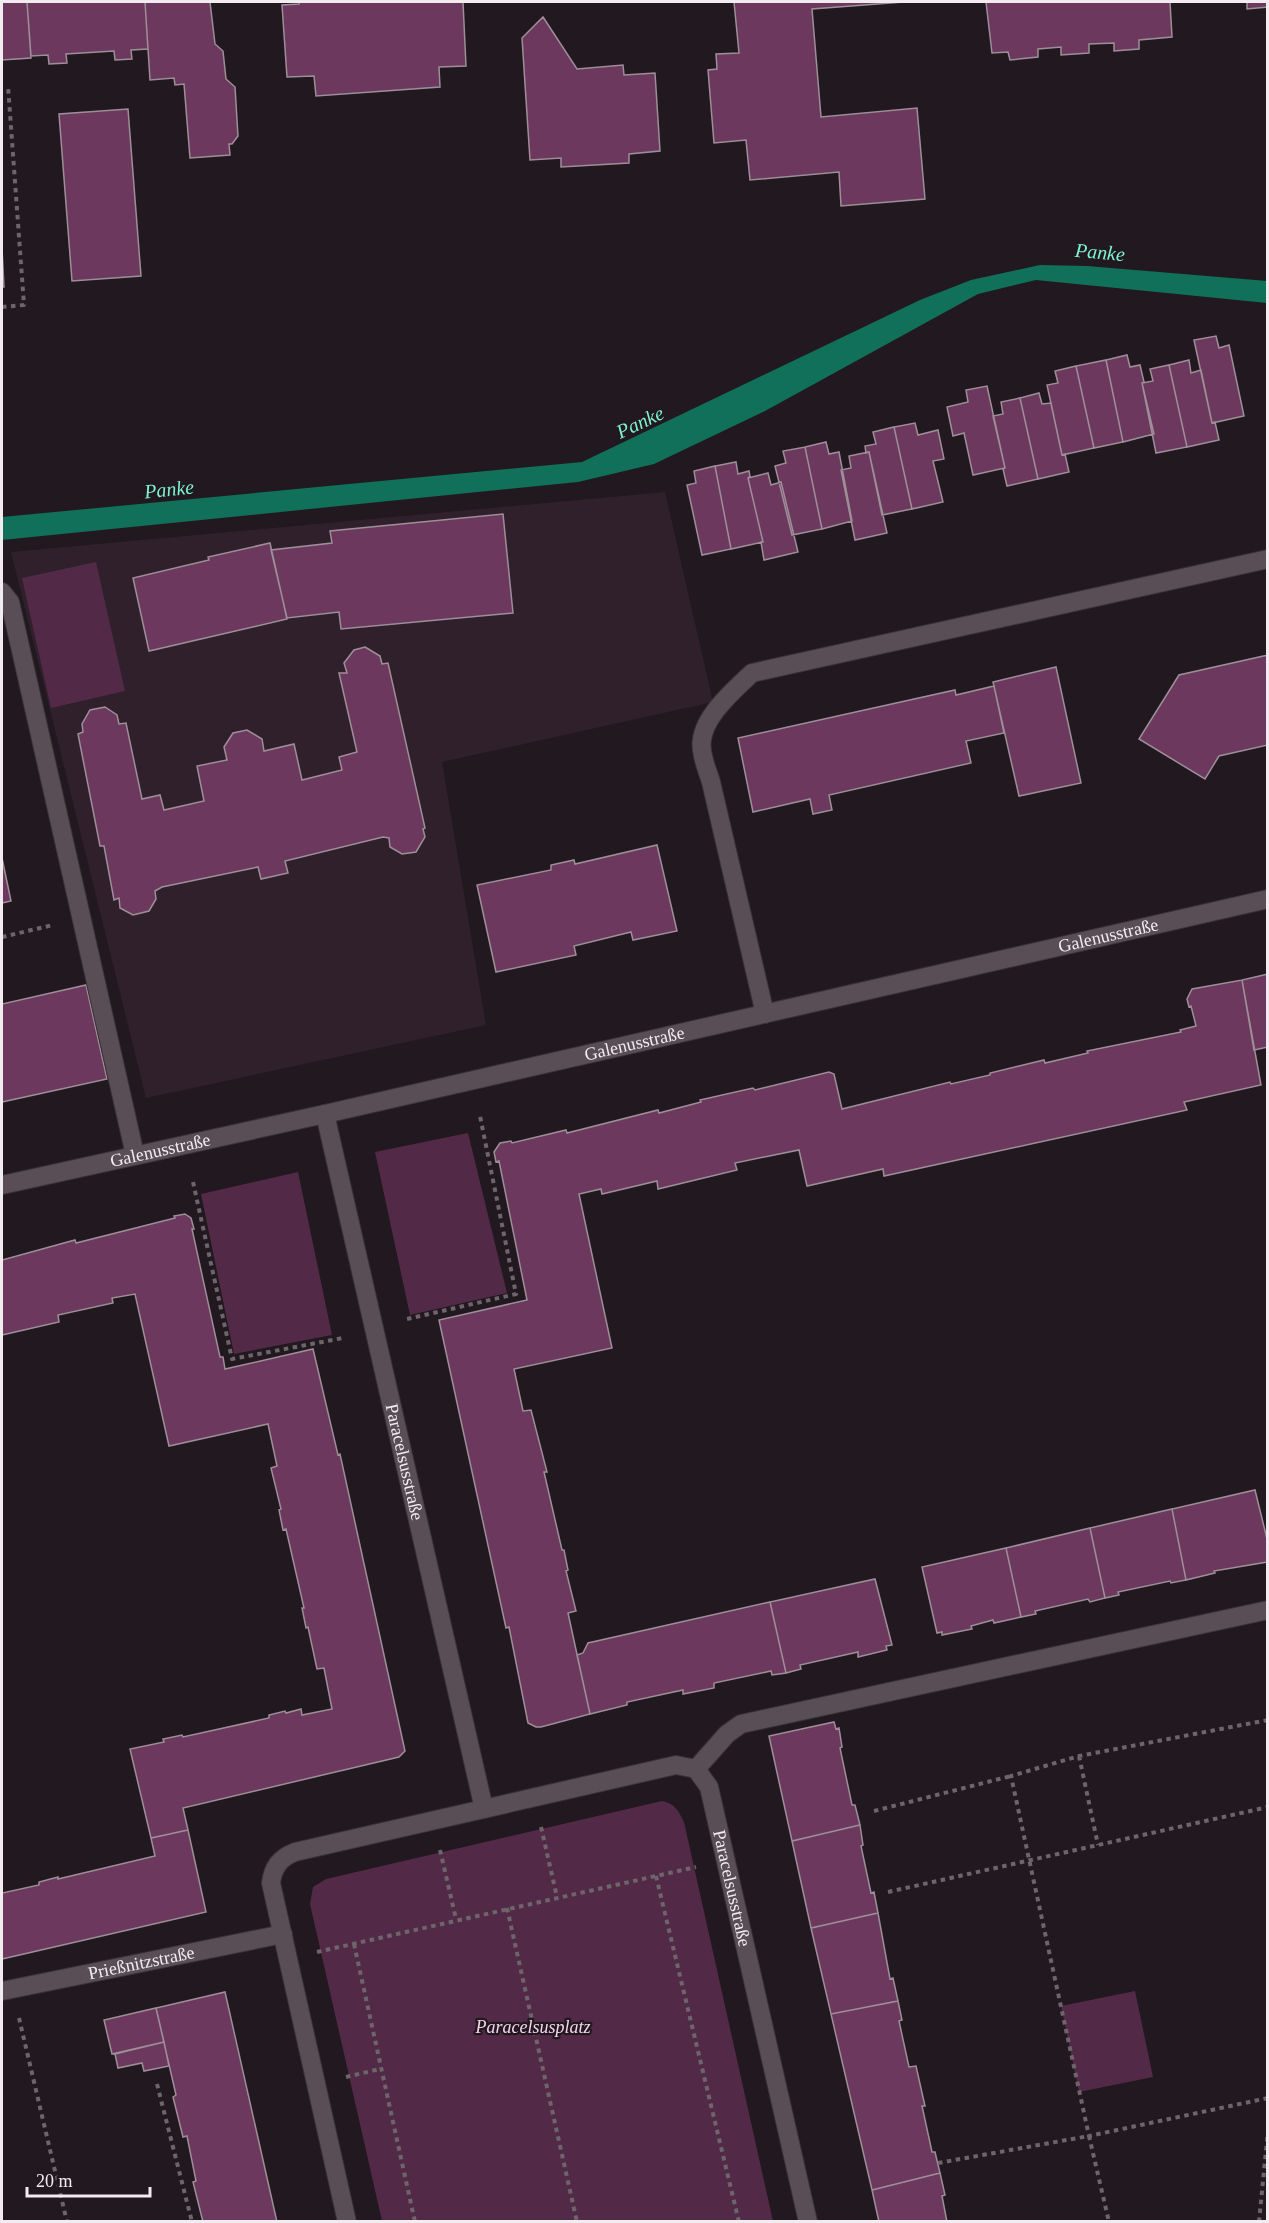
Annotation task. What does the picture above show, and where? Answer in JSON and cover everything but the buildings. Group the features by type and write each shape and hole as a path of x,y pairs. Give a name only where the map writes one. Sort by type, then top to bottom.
{"street":[{"path":"765,1014 711,782 701,749 704,731 721,703 752,673 1268,559"},
{"path":"2,592 10,602 135,1155"},
{"name":"Galenusstraße","path":"2,1185 325,1114 1268,899"},
{"name":"Paracelsusstraße","path":"325,1114 484,1809"},
{"path":"347,2222 271,1883 276,1865 285,1856 676,1765 696,1769 727,1734 741,1724 1268,1610"},
{"name":"Paracelsusstraße","path":"696,1769 710,1787 808,2222"},
{"name":"Prießnitzstraße","path":"2,1991 283,1934"}],"path":[{"path":"2,307 24,305 8,86"},
{"path":"2,937 81,919"},
{"path":"407,1319 516,1294 480,1116"},
{"path":"193,1182 232,1359 343,1338"},
{"path":"874,1811 1080,1756 1268,1720"},
{"path":"1080,1756 1098,1845"},
{"path":"1011,1776 1109,2222"},
{"path":"888,1892 1268,1807"},
{"path":"540,1819 557,1897"},
{"path":"438,1842 456,1919"},
{"path":"308,1954 726,1860"},
{"path":"656,1876 739,2222"},
{"path":"507,1908 577,2222"},
{"path":"354,1944 415,2222"},
{"path":"19,2016 67,2222"},
{"path":"157,2084 192,2222"},
{"path":"938,2163 1089,2136 1268,2098"},
{"path":"1259,2222 1268,2130"}],"shaded area":[{"path":"1040,265 1087,266 1267,281 1267,303 1036,280 978,294 765,411 654,464 578,482 2,540 2,517 582,462 920,300 971,280"},
{"path":"665,492 713,702 442,762 486,1025 146,1098 11,552"}],"green space":[{"path":"96,562 125,691 51,708 22,578"},
{"path":"468,1133 507,1293 410,1315 375,1152"},
{"path":"298,1172 332,1335 234,1354 201,1194"},
{"name":"Paracelsusplatz","path":"662,1801 676,1808 684,1822 773,2221 382,2221 310,1904 313,1887 326,1879"},
{"path":"1135,1991 1153,2077 1079,2092 1061,2006"}],"water label":[{"name":"Panke","path":"1100,252"},
{"name":"Panke","path":"640,422"},
{"name":"Panke","path":"169,489"}]}
